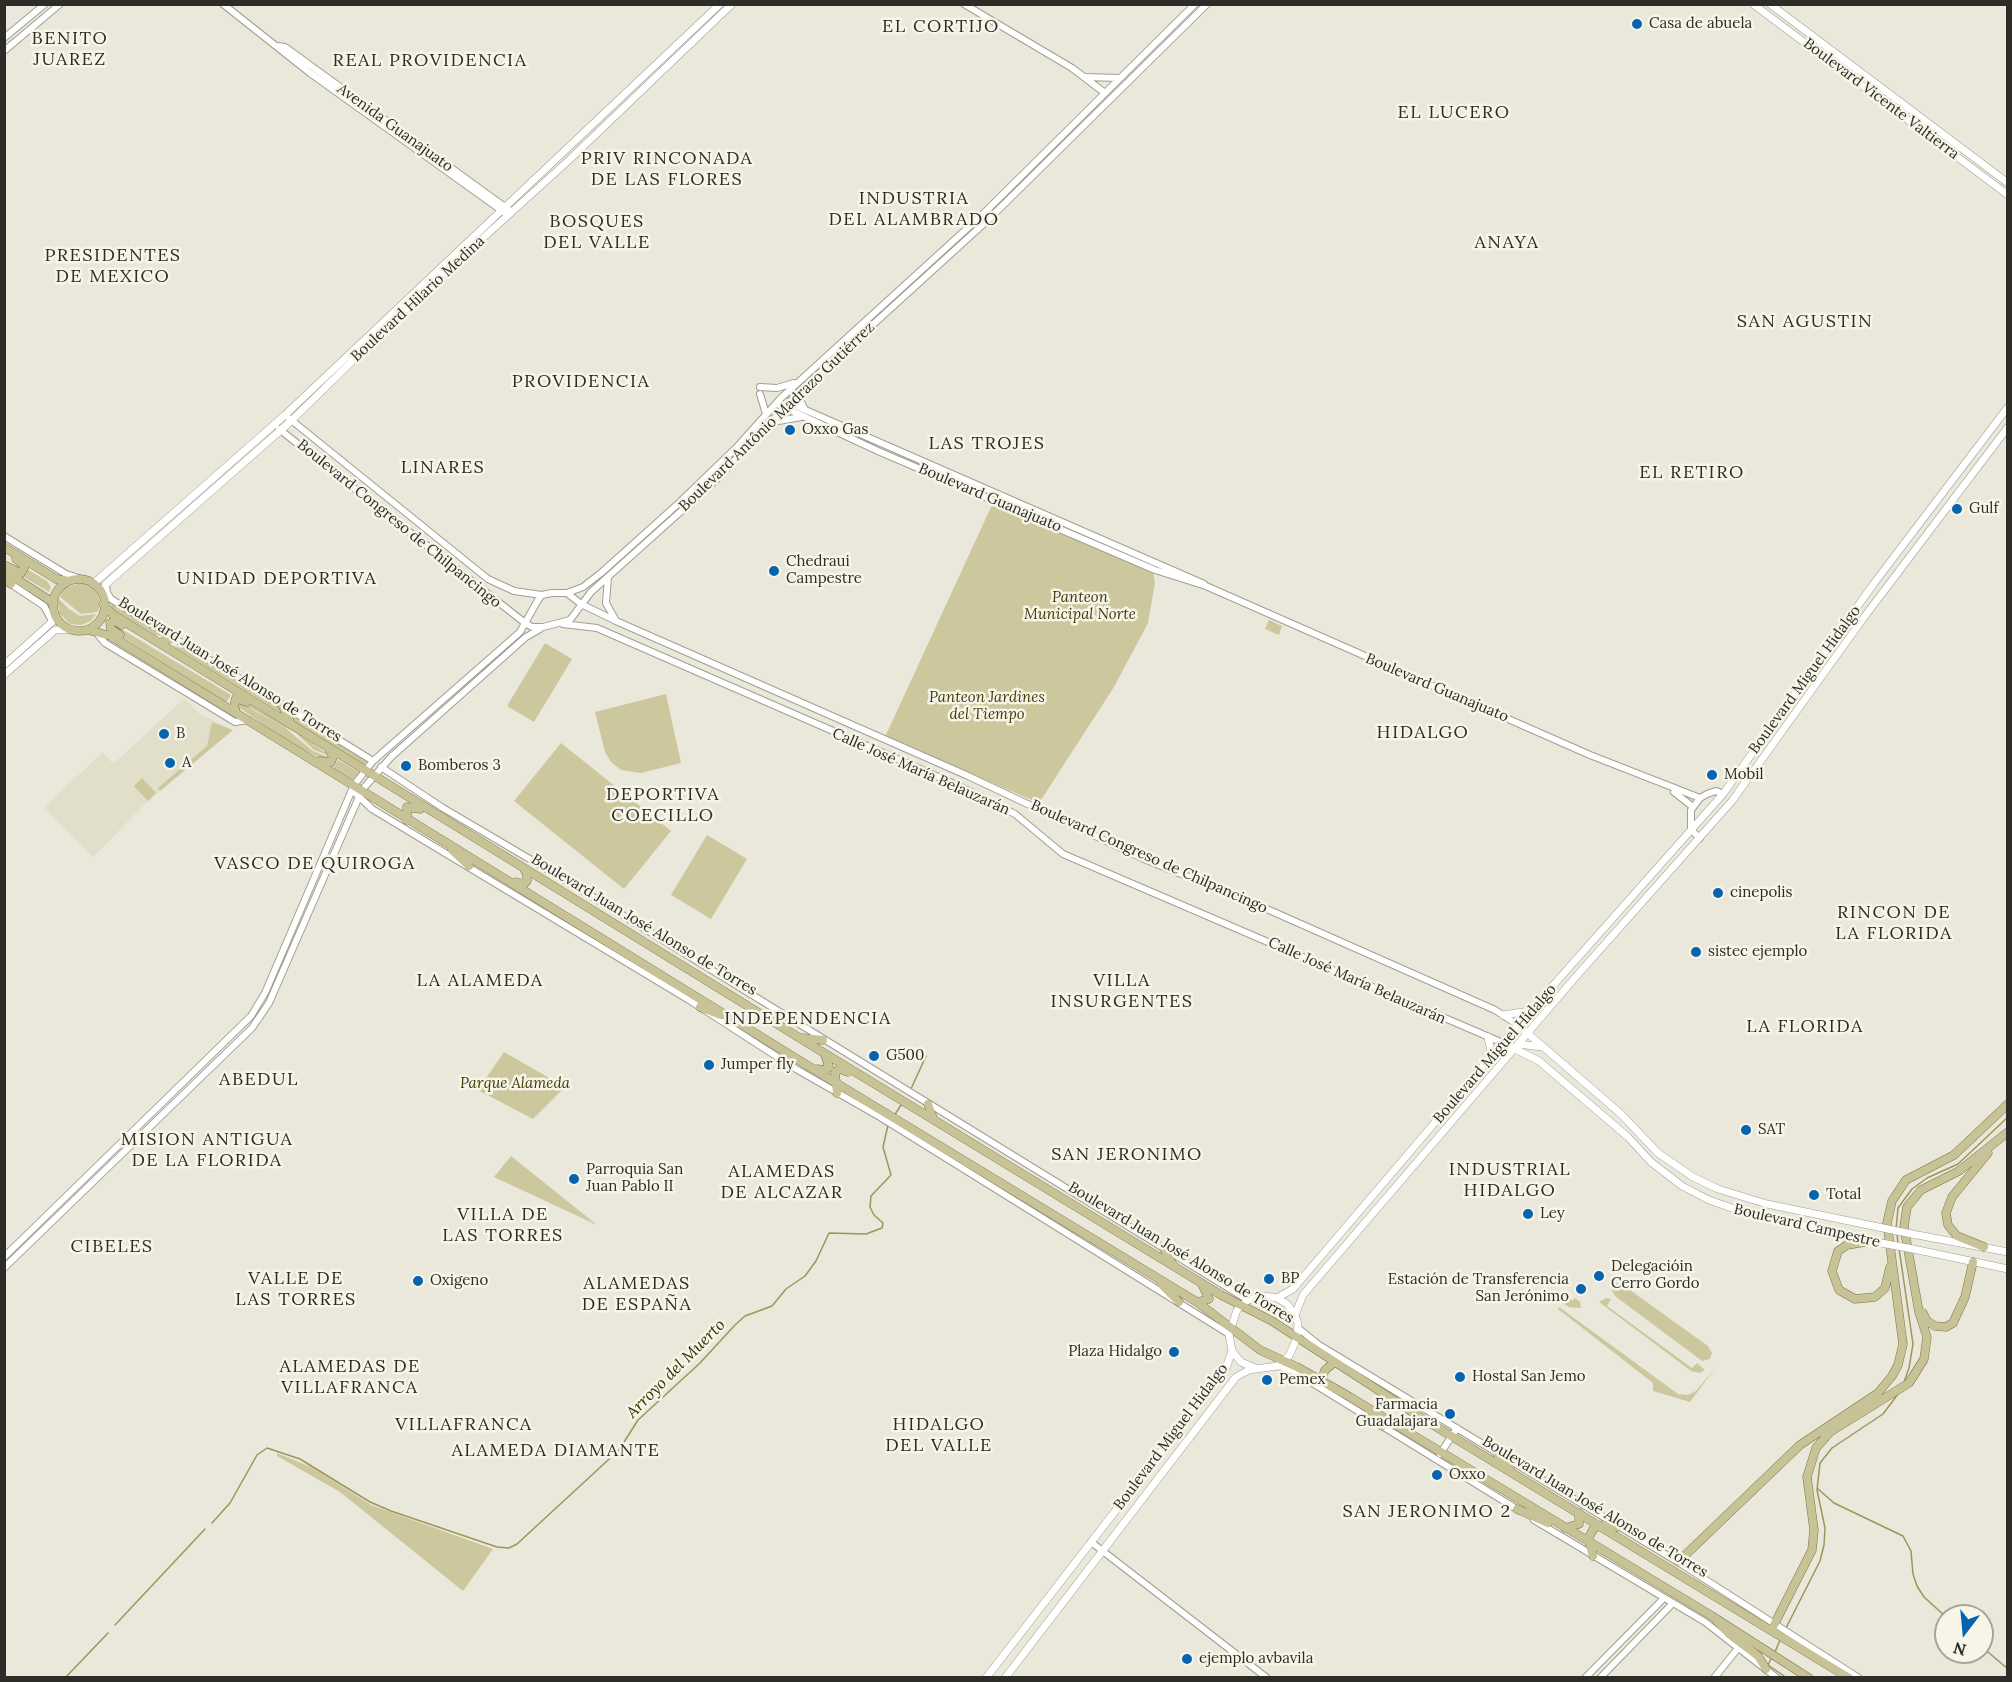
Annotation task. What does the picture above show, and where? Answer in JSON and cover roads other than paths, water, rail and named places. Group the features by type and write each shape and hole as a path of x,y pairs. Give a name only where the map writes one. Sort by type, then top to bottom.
{"main road":[{"name":"Boulevard Hilario Medina","path":"529,192 720,4"},
{"name":"Boulevard Hilario Medina","path":"89,582 288,418 507,211 732,4"},
{"name":"Boulevard Vicente Valtierra","path":"1753,4 2007,195"},
{"name":"Boulevard Vicente Valtierra","path":"1770,4 2007,183"},
{"name":"Boulevard Miguel Hidalgo","path":"1276,1298 1290,1292 1518,1025 1723,794 1875,582 2007,407"},
{"name":"Boulevard Hilario Medina","path":"104,588 276,427"},
{"name":"Boulevard Miguel Hidalgo","path":"1295,1315 1303,1295 1732,801 1862,620 2007,427"},
{"path":"4,549 23,564 24,570 17,573 4,565"},
{"path":"4,549 56,579 89,582 104,588 104,604 100,618 92,631 56,630 4,675"},
{"path":"4,571 54,607 59,623 72,629"},
{"path":"4,665 52,622 55,592 61,585 70,581"},
{"name":"Boulevard Juan José Alonso de Torres","path":"104,604 112,614 292,726 464,825 521,867 1198,1281 1246,1302 1297,1338 1452,1436 1600,1526 1773,1626 1849,1677"},
{"path":"173,637 158,642 115,621 110,623 113,631 150,661 158,674 180,679"},
{"name":"Boulevard Juan José Alonso de Torres","path":"92,631 111,636 249,720 353,787 360,794 496,872 749,1028 871,1104 892,1121 1197,1302 1230,1331 1260,1350 1285,1361 1362,1404 1438,1456 1565,1528 1809,1677"},
{"path":"237,713 234,704 239,698 283,720"},
{"path":"282,705 292,726"},
{"path":"289,746 326,764 333,760 328,748"},
{"path":"1702,835 1725,802 1723,794"},
{"path":"407,820 406,809 413,806 464,825"},
{"path":"442,840 469,866"},
{"path":"496,872 524,884 528,878 521,867"},
{"path":"700,1007 749,1028"},
{"path":"1503,1015 1518,1015 1532,1010"},
{"name":"Boulevard Campestre","path":"1518,1025 1621,1114 1658,1153 1693,1177 1718,1189 1767,1204 2007,1252"},
{"path":"1488,1037 1492,1056"},
{"path":"800,1038 822,1040"},
{"path":"1503,1043 1546,1048"},
{"name":"Boulevard Campestre","path":"1517,1046 1546,1066 1682,1186 1719,1205 1881,1243 2007,1269"},
{"path":"807,1065 827,1070 829,1063 824,1053"},
{"path":"794,1057 796,1069"},
{"path":"837,1093 835,1072 840,1069 868,1080"},
{"path":"851,1100 871,1104"},
{"path":"928,1104 933,1118"},
{"path":"1678,1562 1800,1445 1878,1393 1892,1376 1902,1354 1903,1334 1887,1223 1892,1201 1911,1176 1954,1155 2007,1104"},
{"path":"1984,1247 1957,1236 1948,1225 1946,1209 1952,1197 2007,1132"},
{"path":"1773,1626 1812,1550 1814,1530 1807,1477 1811,1458 1825,1436 1899,1390 1914,1377 1924,1359 1927,1343 1904,1227 1907,1207 1922,1191 1954,1174 1997,1143"},
{"path":"1871,1240 1847,1245 1835,1256 1833,1276 1844,1294 1861,1300 1881,1293 1888,1282 1892,1256"},
{"path":"1164,1249 1175,1266"},
{"path":"1916,1294 1928,1322 1938,1327 1951,1325 1962,1308 1973,1262"},
{"path":"1148,1273 1179,1302"},
{"path":"1197,1302 1205,1302 1209,1298 1198,1281"},
{"path":"1230,1331 1235,1314 1246,1302 1264,1296 1276,1298 1289,1306 1295,1315 1298,1328 1297,1338 1285,1361"},
{"name":"Boulevard Miguel Hidalgo","path":"986,1677 1226,1368 1232,1351 1230,1331"},
{"path":"1319,1345 1335,1362 1325,1370 1321,1381"},
{"path":"1232,1351 1240,1362 1255,1368"},
{"name":"Boulevard Miguel Hidalgo","path":"1005,1677 1236,1377 1255,1368 1277,1366 1285,1361"},
{"path":"1362,1404 1382,1426"},
{"path":"1497,1454 1515,1474"},
{"path":"1523,1479 1541,1481"},
{"path":"1517,1509 1565,1528 1579,1524 1579,1513"},
{"path":"1593,1556 1589,1543 1592,1530 1600,1526 1618,1527"},
{"path":"1712,1616 1726,1631 1758,1656 1766,1669"}],"street":[{"path":"4,38 45,4"},
{"path":"4,51 60,4"},
{"name":"Avenida Guanajuato","path":"223,4 278,45 281,51 310,73 507,211"},
{"path":"964,4 1084,76 1105,93"},
{"name":"Boulevard Antônio Madrazo Gutiérrez","path":"567,593 588,584 633,546 736,448 798,382 983,214 1195,4"},
{"name":"Boulevard Antônio Madrazo Gutiérrez","path":"560,624 574,616 581,604 608,577 717,478 801,390 989,219 1207,4"},
{"path":"1084,76 1120,78"},
{"path":"766,414 760,391 798,382"},
{"path":"770,424 804,414 800,400 801,390"},
{"name":"Boulevard Guanajuato","path":"779,401 804,414 1669,787 1700,798 1713,792 1723,794"},
{"name":"Boulevard Congreso de Chilpancingo","path":"288,418 443,543 501,586 523,594 542,596 567,593 581,604 616,621 966,775 1144,859 1251,902 1503,1015 1518,1025"},
{"name":"Boulevard Congreso de Chilpancingo","path":"276,427 525,623"},
{"path":"4,536 66,574 89,582"},
{"path":"433,552 443,543"},
{"path":"608,577 606,603 616,621"},
{"path":"7,581 49,610 52,622"},
{"name":"Boulevard Juan José Alonso de Torres","path":"104,588 111,599 373,761"},
{"path":"4,1257 251,1016 265,993 353,787 365,769 484,664 525,623 542,596"},
{"path":"525,623 532,627 543,627"},
{"name":"Calle José María Belauzarán","path":"543,627 579,624 597,628 664,657 986,799 1024,820 1068,856 1503,1043"},
{"path":"4,1268 258,1021 309,913 360,794 374,774 526,637 543,627"},
{"path":"92,631 105,643 235,722 249,720"},
{"path":"664,657 670,645"},
{"name":"Boulevard Juan José Alonso de Torres","path":"381,767 464,825 659,938 1164,1249 1246,1302"},
{"name":"Boulevard Guanajuato","path":"1669,787 1693,807"},
{"path":"360,794 372,809 700,1007 796,1069 892,1121 1179,1302 1230,1331"},
{"path":"1700,798 1689,816 1691,830 1702,835"},
{"path":"654,947 659,938"},
{"path":"687,967 691,959"},
{"name":"Boulevard Juan José Alonso de Torres","path":"1298,1328 1319,1345 1678,1562 1773,1626"},
{"name":"Boulevard Juan José Alonso de Torres","path":"1277,1366 1293,1371 1382,1426 1438,1456 1517,1509 1673,1603 1739,1647 1777,1677"},
{"path":"1438,1456 1457,1428"},
{"path":"1091,1542 1267,1677"},
{"path":"1585,1677 1665,1598"},
{"path":"1600,1677 1673,1603"},
{"name":"Boulevard Juan José Alonso de Torres","path":"1790,1638 1859,1677"},
{"path":"1714,1677 1739,1647"}],"waterway":[{"name":"Arroyo del Muerto","path":"910,1091 926,1056"},
{"name":"Arroyo del Muerto","path":"894,1116 901,1105"},
{"path":"1896,1229 1898,1208 1912,1189 1927,1178 1958,1164 2008,1117"},
{"name":"Arroyo del Muerto","path":"212,1523 230,1503 257,1455 267,1448 300,1459 370,1502 391,1511 497,1547 509,1548 517,1544 619,1450 638,1420 700,1363 735,1325 745,1316 772,1306 786,1289 805,1276 816,1261 829,1233 866,1234 882,1228 883,1223 874,1215 870,1207 871,1196 891,1175 883,1147 888,1125"},
{"path":"1897,1233 1898,1244"},
{"path":"1899,1248 1913,1344 1904,1382"},
{"path":"1786,1628 1820,1561 1824,1545 1825,1528 1817,1490 1820,1463 1832,1448 1883,1414 1898,1394"},
{"path":"1818,1489 1834,1503 1903,1536 1911,1551 1913,1574 1917,1586 1934,1606"},
{"name":"Arroyo del Muerto","path":"115,1625 205,1529"},
{"name":"Arroyo del Muerto","path":"65,1678 108,1633"},
{"path":"1775,1652 1780,1640"},
{"path":"1994,1657 2008,1669"},
{"path":"1771,1659 1768,1665 1787,1678"}],"place":[{"name":"Casa de abuela","path":"1637,24"},
{"name":"Oxxo Gas","path":"790,430"},
{"name":"Gulf","path":"1957,509"},
{"name":"Chedraui Campestre","path":"774,571"},
{"name":"B","path":"164,734"},
{"name":"A","path":"170,763"},
{"name":"Bomberos 3","path":"406,766"},
{"name":"Mobil","path":"1712,775"},
{"name":"cinepolis","path":"1718,893"},
{"name":"sistec ejemplo","path":"1696,952"},
{"name":"G500","path":"874,1056"},
{"name":"Jumper fly","path":"709,1065"},
{"name":"SAT","path":"1746,1130"},
{"name":"Parroquia San Juan Pablo II","path":"574,1179"},
{"name":"Total","path":"1814,1195"},
{"name":"Ley","path":"1528,1214"},
{"name":"Delegacióin Cerro Gordo","path":"1599,1276"},
{"name":"BP","path":"1269,1279"},
{"name":"Oxigeno","path":"418,1281"},
{"name":"Estación de Transferencia San Jerónimo","path":"1581,1289"},
{"name":"Plaza Hidalgo","path":"1174,1352"},
{"name":"Hostal San Jemo","path":"1460,1377"},
{"name":"Pemex","path":"1267,1380"},
{"name":"Farmacia Guadalajara","path":"1450,1414"},
{"name":"Oxxo","path":"1437,1475"},
{"name":"ejemplo avbavila","path":"1187,1659"}],"district":[{"name":"EL CORTIJO","path":"941,27"},
{"name":"BENITO JUAREZ","path":"70,49"},
{"name":"REAL PROVIDENCIA","path":"430,61"},
{"name":"EL LUCERO","path":"1454,113"},
{"name":"PRIV RINCONADA DE LAS FLORES","path":"667,169"},
{"name":"INDUSTRIA DEL ALAMBRADO","path":"914,209"},
{"name":"BOSQUES DEL VALLE","path":"597,232"},
{"name":"ANAYA","path":"1507,243"},
{"name":"PRESIDENTES DE MEXICO","path":"113,266"},
{"name":"SAN AGUSTIN","path":"1805,322"},
{"name":"PROVIDENCIA","path":"581,382"},
{"name":"LAS TROJES","path":"987,444"},
{"name":"LINARES","path":"443,468"},
{"name":"EL RETIRO","path":"1692,473"},
{"name":"UNIDAD DEPORTIVA","path":"277,579"},
{"name":"HIDALGO","path":"1423,733"},
{"name":"DEPORTIVA COECILLO","path":"663,805"},
{"name":"VASCO DE QUIROGA","path":"315,864"},
{"name":"RINCON DE LA FLORIDA","path":"1894,923"},
{"name":"LA ALAMEDA","path":"480,981"},
{"name":"VILLA INSURGENTES","path":"1122,991"},
{"name":"INDEPENDENCIA","path":"808,1019"},
{"name":"LA FLORIDA","path":"1805,1027"},
{"name":"ABEDUL","path":"259,1080"},
{"name":"MISION ANTIGUA DE LA FLORIDA","path":"207,1150"},
{"name":"SAN JERONIMO","path":"1127,1155"},
{"name":"INDUSTRIAL HIDALGO","path":"1510,1180"},
{"name":"ALAMEDAS DE ALCAZAR","path":"782,1182"},
{"name":"VILLA DE LAS TORRES","path":"503,1225"},
{"name":"CIBELES","path":"112,1247"},
{"name":"VALLE DE LAS TORRES","path":"296,1289"},
{"name":"ALAMEDAS DE ESPAÑA","path":"637,1294"},
{"name":"ALAMEDAS DE VILLAFRANCA","path":"350,1377"},
{"name":"VILLAFRANCA","path":"464,1425"},
{"name":"HIDALGO DEL VALLE","path":"939,1435"},
{"name":"ALAMEDA DIAMANTE","path":"556,1451"},
{"name":"SAN JERONIMO 2","path":"1427,1512"}],"park label":[{"name":"Panteon Municipal Norte","path":"1080,606"},
{"name":"Panteon Jardines del Tiempo","path":"987,706"},
{"name":"Parque Alameda","path":"515,1084"}]}
